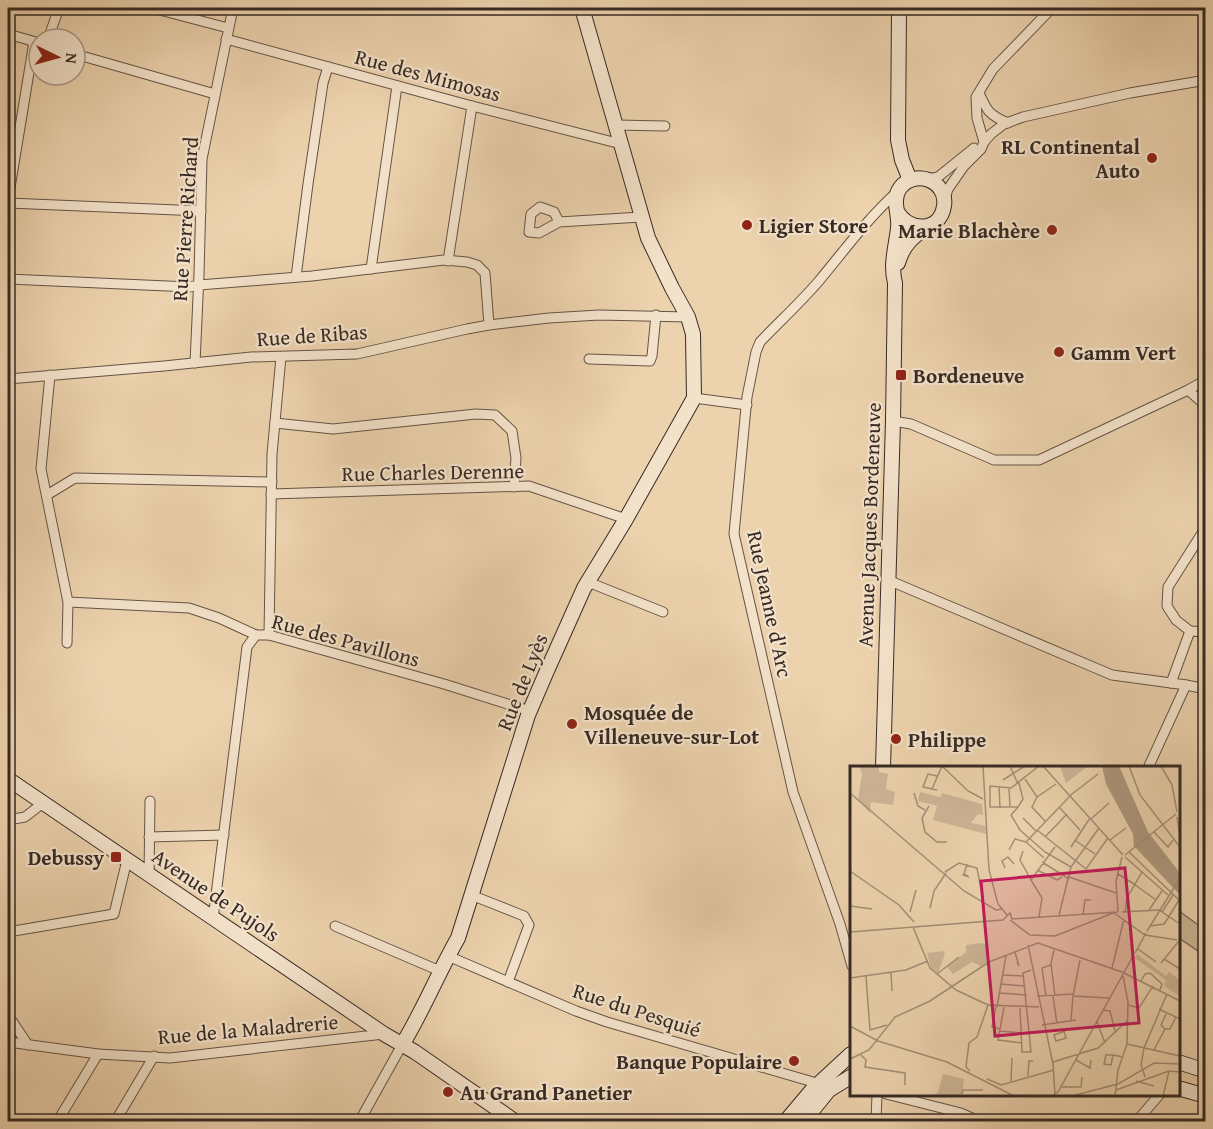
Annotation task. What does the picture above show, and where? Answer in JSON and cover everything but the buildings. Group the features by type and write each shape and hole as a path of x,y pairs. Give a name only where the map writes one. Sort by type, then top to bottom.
{"main road":[{"path":"582,8 641,218 648,238 688,317 693,334 694,398"},
{"path":"899,8 898,140 902,160 910,180"},
{"path":"928,179 938,185 942,192 945,200 944,208 941,216 930,225 916,227 904,222 897,211 896,197 899,190 910,180 928,179"},
{"name":"Avenue Jacques Bordeneuve","path":"896,283 893,274 899,226 897,211"},
{"name":"Avenue Jacques Bordeneuve","path":"883,766 896,283 898,263 905,246 930,225"},
{"name":"Rue de Lyès","path":"402,1045 458,938 530,711 588,582 694,398"},
{"name":"Avenue de Pujols","path":"8,779 516,1122"},
{"path":"785,1122 850,1053"},
{"path":"1180,1062 1206,1071"},
{"path":"802,1122 829,1090 850,1077"},
{"path":"1180,1088 1206,1096"}],"street":[{"path":"52,27 59,8"},
{"path":"152,8 228,28"},
{"name":"Rue Pierre Richard","path":"195,363 202,159 233,8"},
{"path":"984,142 977,118 976,97 993,69 1052,8"},
{"path":"8,34 27,40"},
{"name":"Rue des Mimosas","path":"226,39 621,144"},
{"path":"87,57 215,94"},
{"path":"296,277 323,83 328,67"},
{"path":"945,200 948,189 964,166 981,149 991,134 1008,123 1023,117 1130,93 1206,80"},
{"path":"371,269 397,86"},
{"path":"29,87 8,202 201,211"},
{"path":"979,93 989,112 1008,123"},
{"path":"448,261 472,106"},
{"path":"616,125 665,126"},
{"path":"928,179 938,177 984,142"},
{"name":"Rue Jeanne d'Arc","path":"850,959 840,924 793,792 734,534 747,405 756,352 760,342 816,284 847,245 899,190"},
{"path":"877,212 897,211"},
{"path":"559,222 641,218"},
{"path":"8,279 190,287 448,261 467,262 477,266 485,273 489,325"},
{"name":"Rue de Ribas","path":"8,379 251,357 357,354 489,325 549,318 589,315 688,317"},
{"path":"589,359 650,361 656,315"},
{"path":"269,635 272,454 281,357"},
{"path":"50,375 41,469 68,602 67,643"},
{"path":"893,421 911,424 994,460 1039,460 1206,381"},
{"path":"1188,390 1206,406"},
{"path":"694,398 747,405"},
{"path":"275,423 333,429 476,414 495,415 513,431 516,458 514,487"},
{"path":"47,495 75,478 272,482"},
{"name":"Rue Charles Derenne","path":"271,494 529,486 626,519"},
{"path":"1206,527 1168,587 1167,606 1176,620 1190,631 1206,632"},
{"path":"888,580 1112,675 1206,689"},
{"path":"588,582 663,612"},
{"path":"68,602 189,608 219,618 256,635"},
{"path":"1171,683 1190,631"},
{"name":"Rue des Pavillons","path":"213,919 247,647 256,635 269,635 444,684 530,711"},
{"path":"1149,766 1186,685"},
{"path":"149,875 150,801"},
{"path":"8,820 25,817 43,803"},
{"path":"149,837 224,835"},
{"path":"8,932 114,914 127,860"},
{"path":"471,895 524,916 529,925 508,982"},
{"path":"335,926 440,971"},
{"name":"Rue du Pesquié","path":"448,956 607,1022 820,1084"},
{"path":"8,1015 28,1045"},
{"name":"Rue de la Maladrerie","path":"8,1042 98,1054 170,1058 384,1034"},
{"path":"359,1122 402,1045"},
{"path":"57,1122 98,1054"},
{"path":"117,1122 116,1120 154,1056"},
{"path":"876,1122 877,1096"},
{"path":"890,1096 961,1113 981,1122"},
{"path":"1136,1122 1159,1096"}],"shaded area":[{"path":"1180,912 1205,930 1204,955 1180,939"}],"place":[{"name":"RL Continental Auto","path":"1152,158"},
{"name":"Ligier Store","path":"747,225"},
{"name":"Marie Blachère","path":"1052,230"},
{"name":"Gamm Vert","path":"1059,352"},
{"name":"Bordeneuve","path":"901,375"},
{"name":"Mosquée de Villeneuve-sur-Lot","path":"572,724"},
{"name":"Philippe","path":"896,739"},
{"name":"Debussy","path":"116,857"},
{"name":"Banque Populaire","path":"794,1061"},
{"name":"Au Grand Panetier","path":"448,1092"}]}
